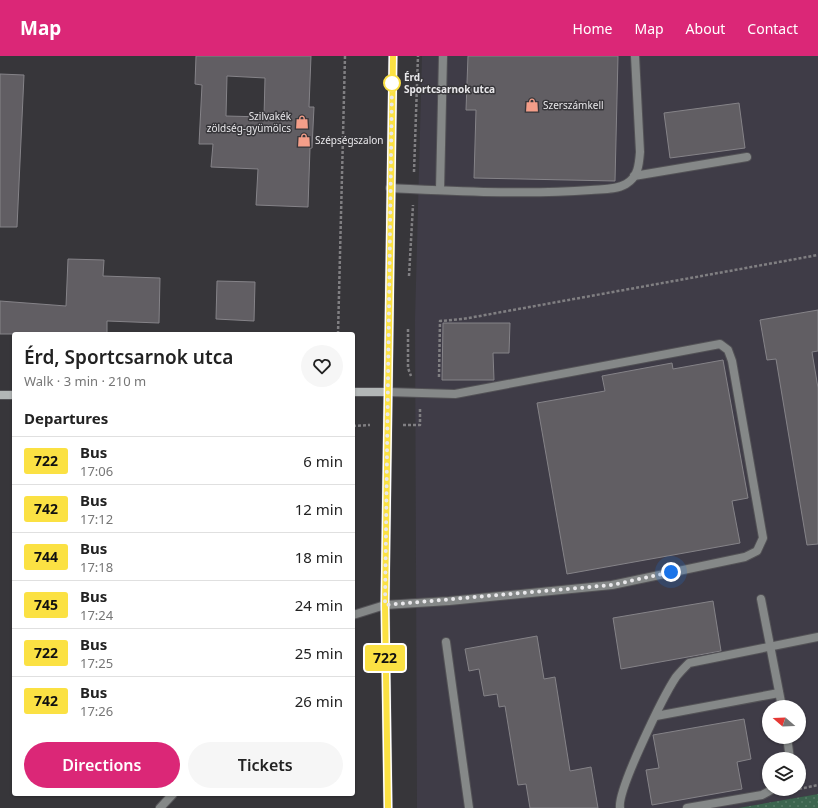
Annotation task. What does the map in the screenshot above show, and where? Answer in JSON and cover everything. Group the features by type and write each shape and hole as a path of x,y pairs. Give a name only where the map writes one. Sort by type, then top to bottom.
{"main road":[{"path":"388,808 385,605 393,56"},
{"path":"355,392 388,392"},
{"path":"0,395 12,395"}],"street":[{"path":"440,190 443,56"},
{"path":"390,188 554,193 615,188 626,184 634,176 639,166 640,152 635,56"},
{"path":"634,176 747,156"},
{"path":"355,614 385,605 612,585 745,557 757,551 763,538 732,360 728,350 720,344 455,394 388,392"},
{"path":"761,599 780,700"},
{"path":"620,808 619,802 634,761 676,677 688,663 818,637"},
{"path":"446,642 469,808"},
{"path":"656,716 779,693"},
{"path":"687,808 762,794"},
{"path":"160,808 171,796"}],"path":[{"path":"338,332 345,56"},
{"path":"409,278 418,56"},
{"path":"439,384 440,321 486,315 818,255"},
{"path":"408,323 408,368 414,380"},
{"path":"806,787 818,785"}],"shaded area":[{"path":"422,56 818,56 818,794 738,808 417,808 415,320"}],"green space":[{"path":"818,794 818,808 738,808"}],"building":[{"path":"196,56 311,56 309,107 314,107 312,148 310,148 308,207 256,205 258,169 211,167 213,144 199,144 202,85 195,84","holes":["227,76 265,78 264,117 226,116"]},
{"path":"468,56 618,56 615,181 474,178 476,110 466,110"},
{"path":"0,74 24,75 17,227 0,227"},
{"path":"739,103 745,148 670,158 664,113"},
{"path":"68,259 104,260 103,276 160,278 159,323 107,321 107,332 12,332 12,334 0,334 0,301 66,306"},
{"path":"217,281 255,282 254,321 216,319"},
{"path":"818,310 818,351 812,352 818,388 818,544 807,545 776,359 767,360 760,320"},
{"path":"443,323 510,323 509,353 493,353 494,380 442,380"},
{"path":"723,360 748,498 732,501 740,543 567,574 537,403 605,391 602,376 672,363 673,369"},
{"path":"713,601 721,651 621,669 613,618"},
{"path":"537,636 544,679 555,677 570,771 591,767 598,808 530,808 526,784 518,785 505,706 499,707 497,694 484,696 479,669 469,671 465,649"},
{"path":"744,719 751,759 737,762 742,789 652,805 646,770 659,768 653,735"}],"bus line":[{"name":"722","path":"388,808 385,605 393,56"}],"place":[{"name":"Érd, Sportcsarnok utca","path":"392,83"},
{"name":"Szerszámkell","path":"532,105"},
{"name":"Szilvakék zöldség-gyümölcs","path":"302,122"},
{"name":"Szépségszalon","path":"304,140"}],"route":[{"path":"392,83 385,605 612,585 671,572"}]}
